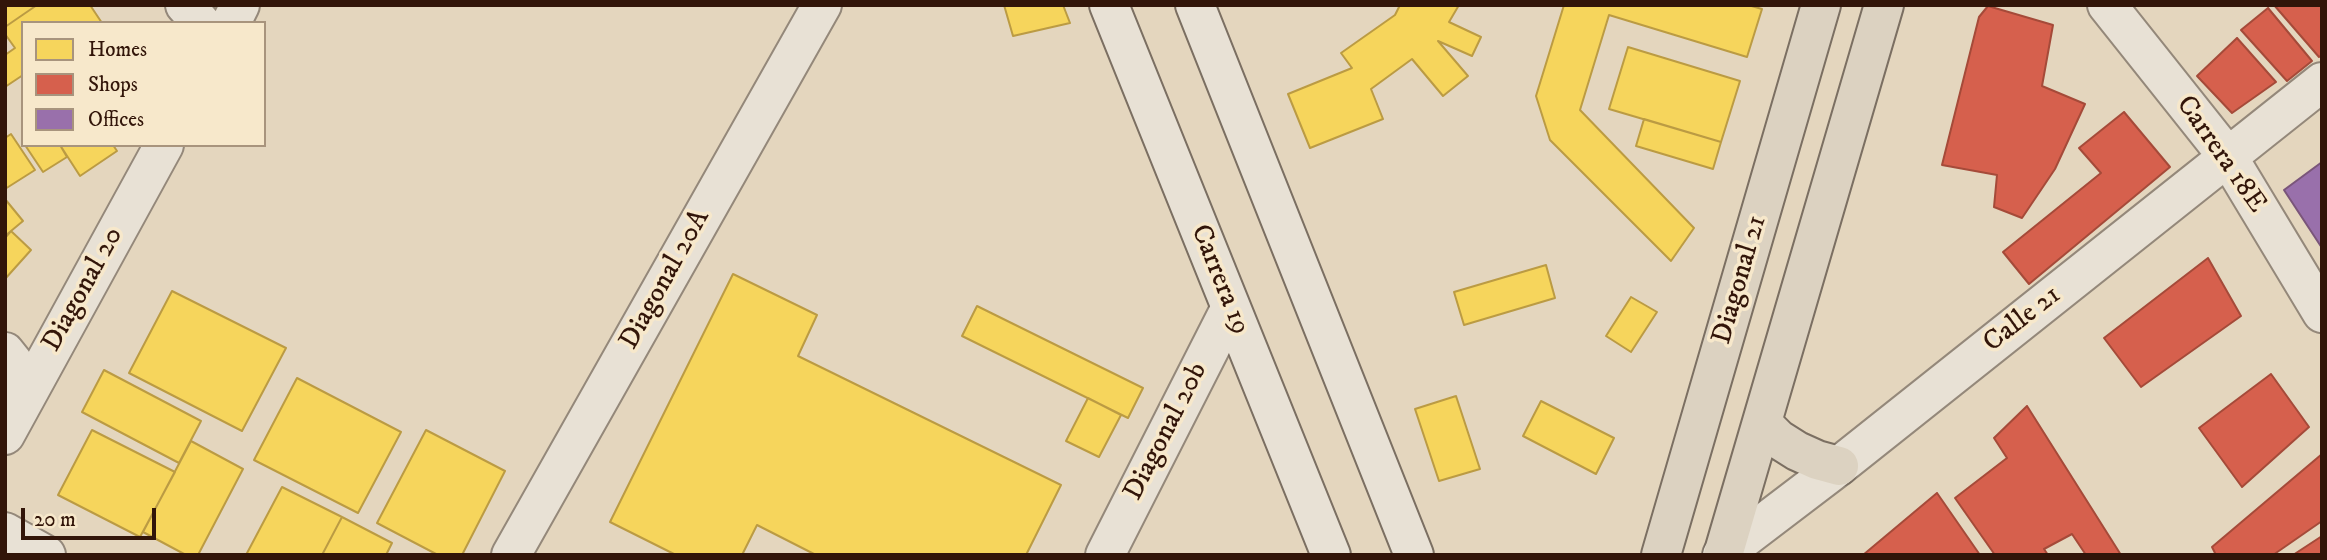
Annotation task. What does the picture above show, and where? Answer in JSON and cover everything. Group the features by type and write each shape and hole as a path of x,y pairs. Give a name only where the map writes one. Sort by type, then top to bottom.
{"highway":[{"name":"Diagonal 21","path":"1661,555 1822,5"},
{"path":"1723,554 1884,5"},
{"path":"1762,423 1778,439 1797,451 1839,466"}],"street":[{"path":"185,5 199,21"},
{"path":"232,21 240,5"},
{"name":"Diagonal 20A","path":"511,555 822,5"},
{"name":"Carrera 19","path":"1109,5 1331,555"},
{"path":"1195,5 1414,555"},
{"name":"Carrera 18E","path":"2107,5 2228,158 2322,313"},
{"name":"Calle 21","path":"1723,554 1839,466 2322,82"},
{"name":"Diagonal 20","path":"5,435 163,147"},
{"name":"Diagonal 20b","path":"1104,555 1230,309"},
{"path":"5,352 13,362 26,396"},
{"path":"5,532 46,555"}],"building: Homes":[{"path":"5,5 37,5 5,27"},
{"path":"37,5 90,5 101,21 21,21 21,76 5,87 5,55 15,48 5,34 5,27"},
{"path":"1004,5 1063,5 1070,23 1013,36"},
{"path":"1400,5 1459,5 1449,22 1481,37 1472,56 1438,41 1468,76 1443,96 1412,59 1371,89 1383,119 1310,148 1288,94 1352,68 1341,53 1395,15"},
{"path":"1564,5 1748,5 1762,9 1747,57 1609,15 1580,110 1694,228 1671,261 1550,140 1536,96"},
{"path":"1628,47 1740,81 1721,142 1609,109"},
{"path":"1644,119 1721,142 1713,169 1636,146"},
{"path":"11,134 35,170 5,189 5,138"},
{"path":"26,147 61,147 67,157 43,172"},
{"path":"61,147 114,147 117,151 80,176"},
{"path":"5,199 23,221 5,236"},
{"path":"11,231 31,250 5,279 5,238"},
{"path":"1546,265 1555,298 1464,325 1454,292"},
{"path":"733,274 817,315 798,356 1061,485 1026,555 816,555 757,525 742,555 676,555 610,522"},
{"path":"172,291 286,348 242,431 129,373"},
{"path":"1631,297 1657,312 1631,352 1606,336"},
{"path":"977,306 1143,388 1128,418 962,336"},
{"path":"104,370 201,421 179,463 82,412"},
{"path":"297,378 401,432 358,513 254,460"},
{"path":"1456,396 1480,469 1439,481 1415,409"},
{"path":"1088,398 1121,415 1099,457 1066,441"},
{"path":"1541,401 1614,438 1596,474 1523,436"},
{"path":"92,430 175,472 140,537 58,495"},
{"path":"426,430 505,471 462,555 438,555 377,523"},
{"path":"191,441 243,469 198,555 186,555 143,532"},
{"path":"282,487 342,517 322,555 246,555"},
{"path":"342,517 392,543 386,555 322,555"}],"building: Shops":[{"path":"2274,5 2322,5 2322,55 2319,57"},
{"path":"1988,6 2053,25 2042,86 2085,104 2055,169 2022,218 1994,207 1997,175 1942,165 1979,17"},
{"path":"2268,8 2312,61 2287,81 2241,30"},
{"path":"2237,38 2276,82 2232,113 2197,76"},
{"path":"2124,112 2170,167 2029,284 2003,252 2101,173 2079,148"},
{"path":"2208,258 2241,316 2141,387 2104,338"},
{"path":"2271,374 2309,427 2242,487 2199,428"},
{"path":"2027,406 2121,555 2086,555 2072,534 2044,549 2048,555 1995,555 1955,498 2007,458 1994,438"},
{"path":"2322,454 2322,521 2273,555 2216,555 2212,547"},
{"path":"1937,493 1980,555 1863,555"},
{"path":"2322,536 2322,555 2293,555"}],"building: Offices":[{"path":"2322,162 2322,248 2284,190"}]}
